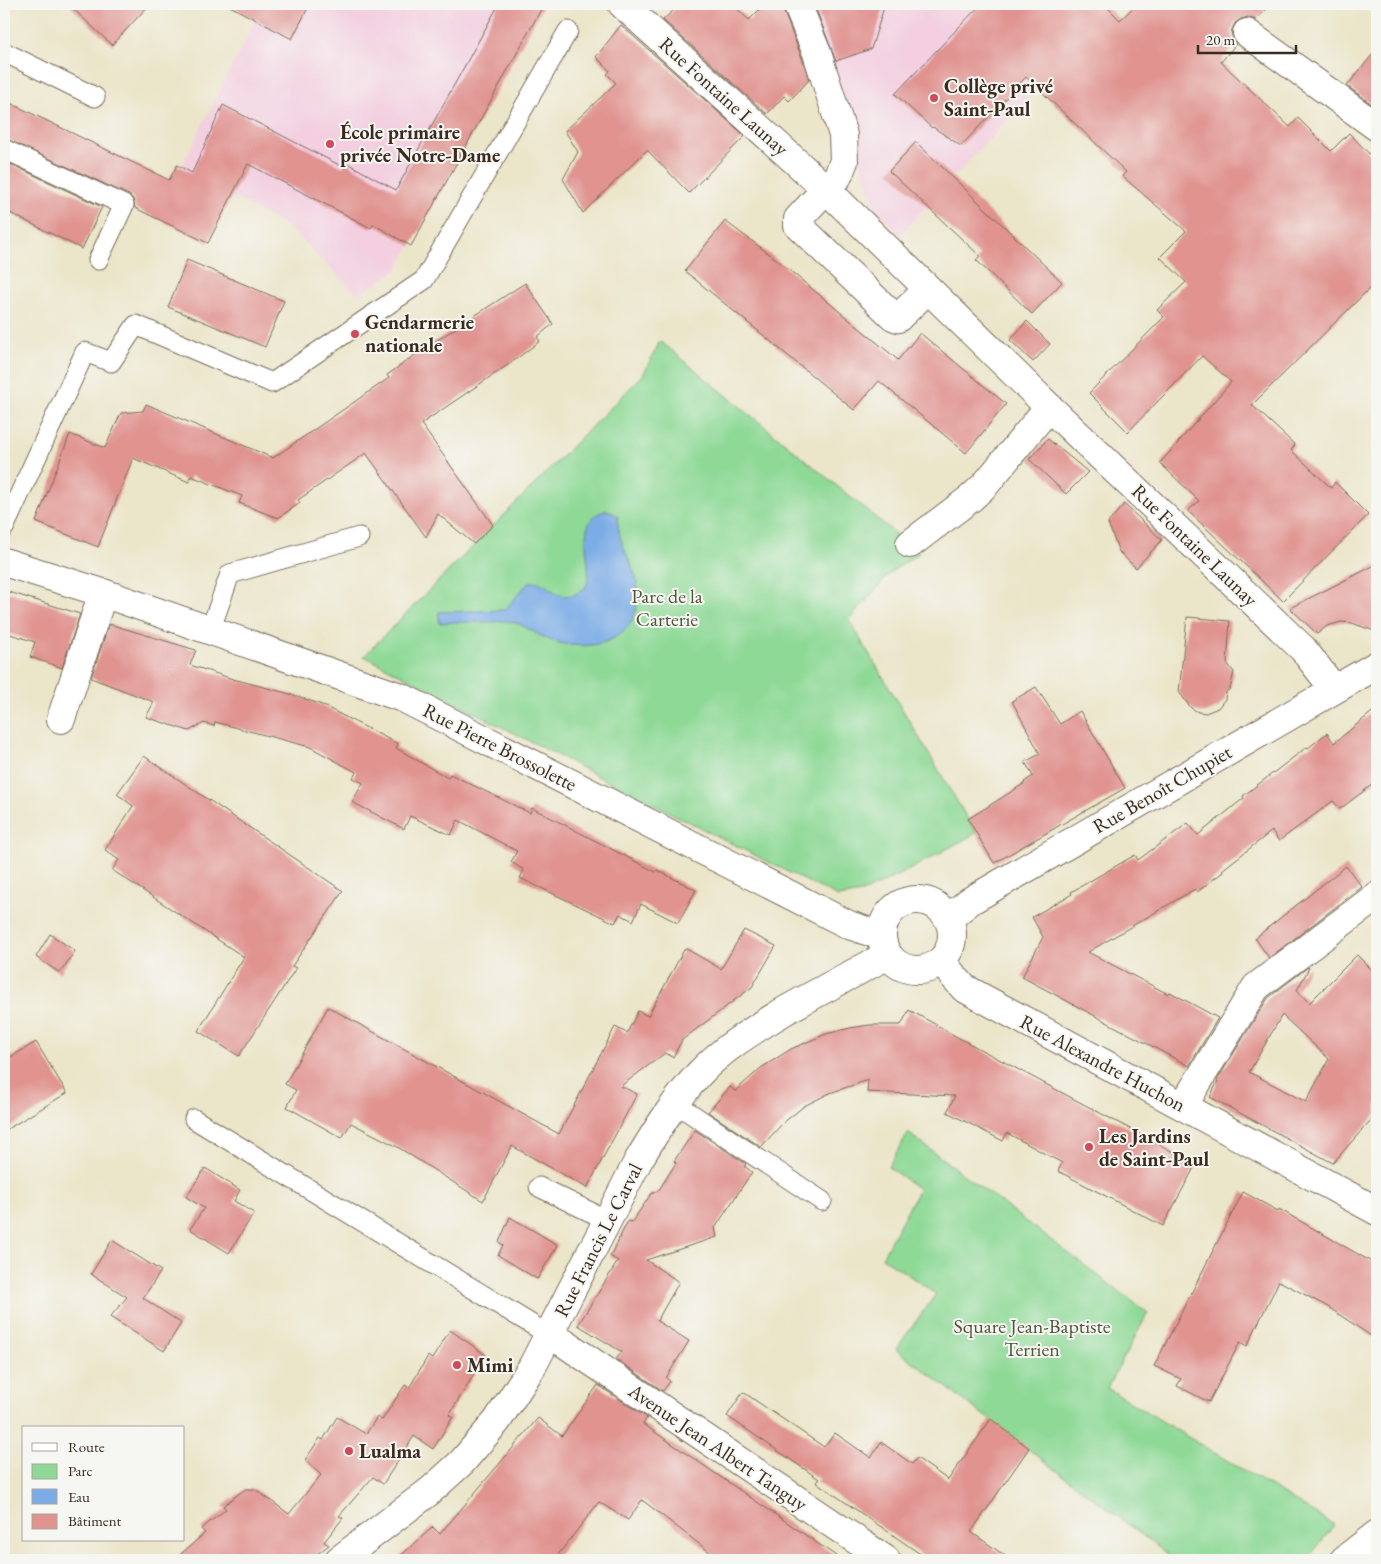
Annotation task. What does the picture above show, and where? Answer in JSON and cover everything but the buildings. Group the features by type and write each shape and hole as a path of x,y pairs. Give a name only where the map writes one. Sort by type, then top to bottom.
{"street":[{"name":"Rue Fontaine Launay","path":"622,4 826,188 1049,407 1304,649 1334,689"},
{"path":"797,4 817,53 843,136 844,161 838,176 798,219 798,225 893,316 898,318 928,289"},
{"path":"1246,33 1377,127"},
{"path":"910,544 971,498 985,485 1049,407"},
{"name":"Rue Pierre Brossolette","path":"4,562 103,593 403,698 885,946"},
{"path":"61,719 103,593"},
{"name":"Rue Benoît Chupiet","path":"950,918 970,901 1377,664"},
{"path":"1183,1106 1256,987 1377,896"},
{"path":"926,900 935,904 950,918 953,934 950,950 941,962 930,969 919,971 906,969 896,964 885,946 884,923 891,911 902,903 926,900"},
{"name":"Rue Francis Le Carval","path":"339,1560 430,1491 482,1441 511,1401 532,1367 638,1161 675,1103 700,1073 748,1033 817,992 885,946"},
{"name":"Rue Alexandre Huchon","path":"941,962 964,988 1377,1211"},
{"name":"Avenue Jean Albert Tanguy","path":"548,1335 564,1342 886,1560"},
{"path":"1344,1560 1377,1534"}],"lane":[{"path":"4,528 85,352 111,362 136,325 272,383 424,280 568,31"},
{"path":"4,52 95,97"},
{"path":"4,149 124,205 98,260"},
{"path":"210,631 230,574 359,537"},
{"path":"675,1103 822,1201"},
{"path":"194,1119 548,1335"},
{"path":"539,1187 607,1220"}],"shaded area":[{"name":"École primaire privée Notre-Dame","path":"263,4 544,4 397,270 358,295 288,227 181,168"},
{"name":"Collège privé Saint-Paul","path":"808,4 1073,4 1096,25 900,235 876,210"}],"green space":[{"name":"Parc de la Carterie","path":"660,341 919,553 891,572 849,620 976,833 862,893 838,897 364,656 643,375"},
{"name":"Square Jean-Baptiste Terrien","path":"908,1133 1148,1313 1107,1388 1334,1525 1307,1560 1175,1560 896,1349 936,1294 882,1257 919,1189 888,1167"}],"water":[{"path":"607,510 618,516 620,537 638,588 635,615 628,627 618,636 606,642 578,646 550,640 522,625 509,621 439,623 439,612 505,610 531,582 542,584 563,595 570,596 581,591 586,586 588,577 586,533 589,523 596,515"}],"place":[{"name":"Collège privé Saint-Paul","path":"934,98"},
{"name":"École primaire privée Notre-Dame","path":"330,144"},
{"name":"Gendarmerie nationale","path":"355,334"},
{"name":"Les Jardins de Saint-Paul","path":"1089,1147"},
{"name":"Mimi","path":"457,1365"},
{"name":"Lualma","path":"349,1451"}]}
